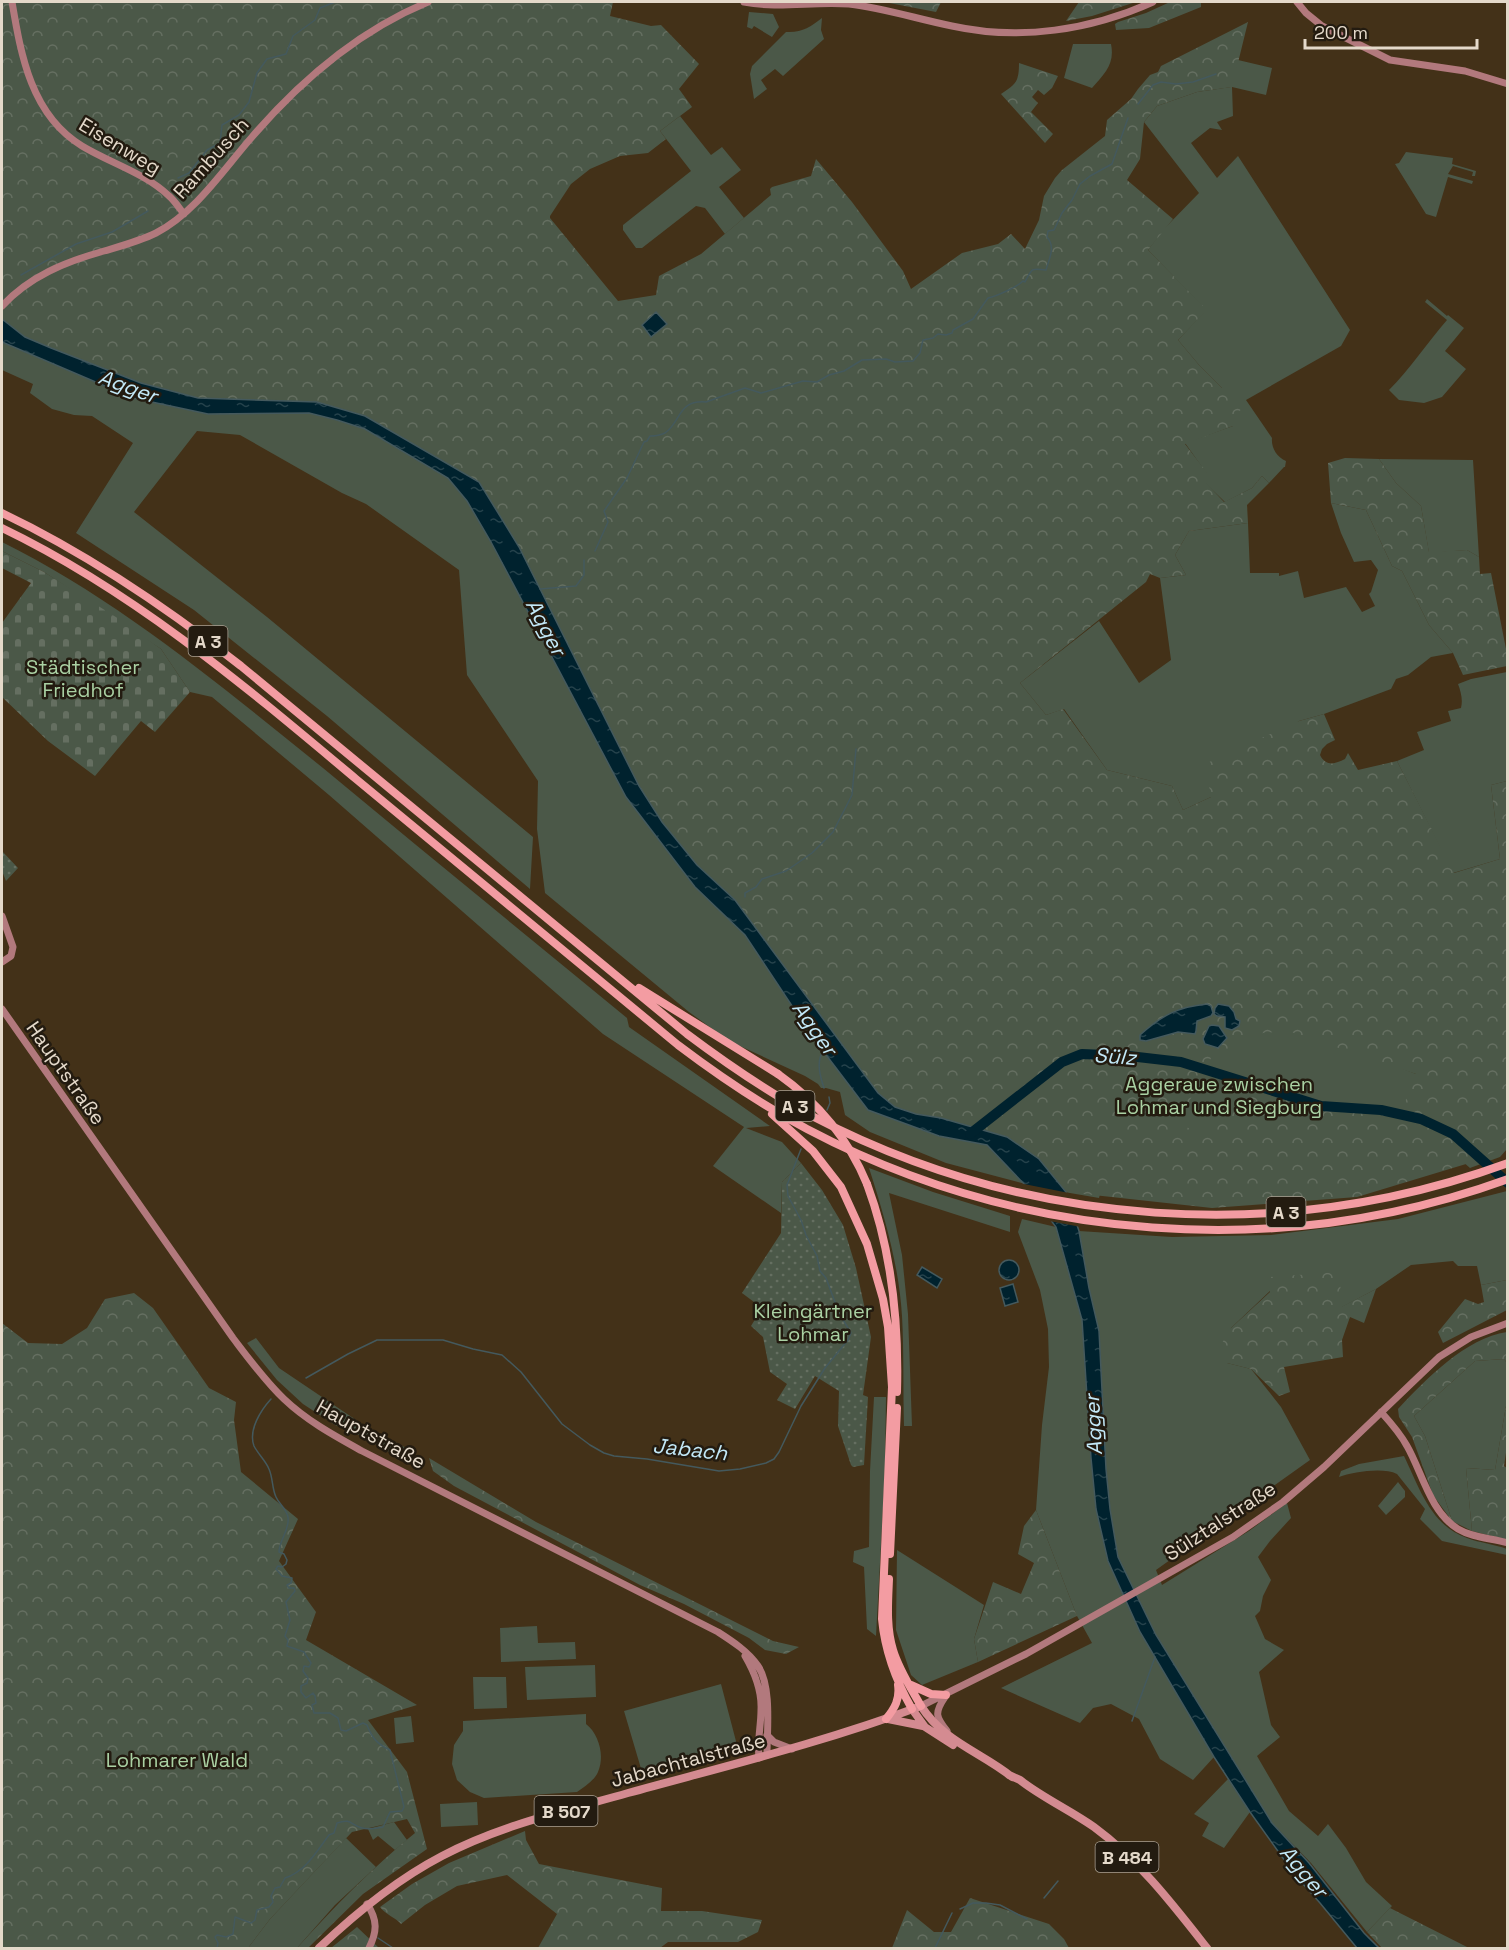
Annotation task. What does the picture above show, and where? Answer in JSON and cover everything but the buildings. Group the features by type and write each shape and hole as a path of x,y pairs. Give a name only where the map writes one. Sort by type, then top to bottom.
{"highway":[{"name":"A 3","path":"2,513 56,540 166,609 217,648 716,1056 813,1116 862,1140 954,1175 1001,1188 1105,1209 1184,1215 1285,1212 1346,1205 1385,1198 1464,1178 1508,1163"},
{"name":"A 3","path":"2,528 124,598 208,659 318,747 678,1045 756,1100 808,1130 858,1154 952,1190 1037,1212 1110,1224 1196,1230 1278,1228 1318,1224 1399,1210 1508,1179"},
{"path":"616,974 778,1074 801,1091 831,1122 851,1152 867,1184 881,1228 891,1272 897,1334 882,1619 885,1644 897,1682 897,1701 893,1711 886,1719"},
{"path":"756,1100 813,1151 841,1187 852,1208 867,1244 883,1299 895,1387"},
{"path":"894,1402 888,1618 893,1650 916,1708"},
{"path":"897,1682 916,1708"},
{"path":"908,1683 931,1694 946,1695"}],"main road":[{"name":"Eisenweg","path":"12,2 24,64 32,87 51,119 80,145 156,185 170,196 184,214"},
{"name":"Rambusch","path":"2,306 20,289 46,272 70,261 129,244 156,233 184,214 306,80 363,36 389,20 428,2"},
{"path":"744,2 787,5 848,4 897,12 954,27 1010,33 1043,31 1087,24 1135,10 1153,2"},
{"path":"1297,2 1306,14 1322,26 1387,59 1465,71 1508,84"},
{"path":"2,916 13,950 11,956 2,963"},
{"name":"Hauptstraße","path":"2,1009 233,1338 285,1400 319,1425 362,1451 718,1632 758,1665 766,1691 766,1735"},
{"name":"Sülztalstraße","path":"916,1708 946,1695 1080,1624 1233,1537 1283,1502 1348,1445 1426,1368 1446,1352 1471,1337 1508,1323"},
{"path":"1381,1412 1408,1446 1431,1496 1449,1522 1472,1535 1508,1543"},
{"path":"743,1651 758,1683 761,1711 758,1744 763,1756"},
{"path":"946,1695 937,1712 938,1719 946,1731 1001,1768"},
{"name":"Jabachtalstraße","path":"319,1948 367,1904 412,1872 457,1848 488,1835 530,1821 792,1749 916,1708"},
{"name":"B 484","path":"916,1708 925,1727 941,1739 1012,1777 1095,1828 1145,1874 1207,1948"},
{"name":"B 484","path":"916,1708 952,1740 1001,1768 1012,1777"},
{"path":"886,1719 925,1727"},
{"path":"763,1756 766,1735 780,1745 792,1749"},
{"path":"367,1904 375,1918 376,1928 369,1948"}],"green space":[{"path":"2,2 613,2 610,16 651,26 661,25 699,64 679,89 692,107 660,131 666,139 648,153 620,156 590,169 571,184 550,216 618,301 656,295 659,276 701,254 771,195 772,187 811,176 816,159 852,202 903,271 911,289 962,253 998,244 1011,234 1025,249 1039,220 1044,196 1055,178 1105,136 1107,120 1131,99 1150,75 1158,72 1161,66 1248,22 1232,87 1197,92 1157,106 1144,122 1140,159 1127,180 1173,219 1148,250 1207,310 1178,340 1222,388 1233,388 1245,400 1233,426 1185,444 1208,474 1205,482 1224,502 1252,488 1262,476 1269,483 1247,505 1248,523 1189,531 1175,555 1186,575 1160,578 1150,574 1146,582 1020,683 1046,715 1063,709 1107,770 1172,786 1183,810 1211,797 1205,764 1299,721 1324,714 1335,740 1322,749 1320,755 1322,759 1328,763 1334,763 1345,759 1348,753 1358,770 1397,761 1454,873 1500,859 1491,785 1507,781 1507,1146 1466,1164 1357,1197 1212,1208 1066,1192 1039,1159 941,1118 916,1114 895,1107 878,1093 735,900 697,865 662,822 639,786 519,547 479,482 365,416 317,402 198,398 141,383 25,337 2,319","holes":["1207,1004 1210,1016 1197,1021 1195,1033 1178,1032 1146,1041 1155,1022 1186,1006","1288,1031 1416,1074 1401,1112 1234,1091 1204,1134 1178,1124 1212,1056 1263,1033"]},
{"path":"884,2 941,2 936,12"},
{"path":"1079,2 1136,2 1092,16 1066,21"},
{"path":"1170,2 1201,2 1201,7 1149,28 1116,30 1115,24 1118,22"},
{"path":"749,12 773,14 779,27 772,37 754,26 752,29 747,27"},
{"path":"822,18 821,30 824,39 783,76 775,69 761,80 767,89 754,99 750,74 752,66 786,32 806,29"},
{"path":"1073,44 1111,44 1110,63 1092,88 1064,78"},
{"path":"1238,60 1272,68 1266,95 1232,87 1233,116 1217,122 1222,130 1210,128 1191,143 1217,178 1238,156 1350,330 1341,346 1246,400 1272,438 1275,452 1286,461 1285,467 1269,483 1262,476 1252,488 1225,502 1204,482 1207,474 1185,443 1233,426 1222,388 1178,340 1206,310 1148,250 1162,231 1199,193 1144,122 1157,106 1197,92 1231,87"},
{"path":"1019,63 1058,76 1052,88 1044,95 1038,90 1032,97 1038,103 1031,112 1053,134 1045,143 1001,94 1016,82"},
{"path":"680,116 711,155 722,147 741,170 719,187 744,218 725,234 705,208 696,206 642,248 636,248 623,230 623,225 691,171 660,131"},
{"path":"1406,152 1453,158 1452,164 1476,171 1475,176 1472,176 1473,172 1453,166 1448,174 1473,181 1472,184 1448,177 1436,217 1426,214 1395,164 1399,163"},
{"name":"Aggeraue zwischen Lohmar und Siegburg","path":"2,271 316,393 435,443 1152,1018 1215,995 1416,1074 1507,1115 1507,1149 1500,1157 1470,1168 1462,1161 1100,1194 1099,1198 1041,1188 946,1163 870,1132 845,1115 840,1092 821,1088 805,1076 729,1041 689,1012 545,893 537,829 538,781 467,675 459,570 366,504 342,493 240,435 197,431 134,512 267,617 533,837 530,889 327,716 194,610 76,533 133,443 92,416 74,415 52,409 30,393 33,384 2,370 2,342 4,343 2,340"},
{"path":"1427,299 1464,328 1445,351 1466,369 1442,397 1424,403 1399,400 1389,390 1447,320 1425,302"},
{"path":"1345,458 1379,459 1396,483 1421,506 1429,552 1467,550 1479,557 1480,574 1491,573 1507,654 1507,666 1463,675 1453,653 1429,625 1402,571 1392,566 1366,510 1331,503 1328,463"},
{"path":"1379,459 1473,460 1479,557 1467,550 1429,553 1421,506 1396,483"},
{"path":"1331,503 1366,510 1392,566 1402,571 1429,625 1453,653 1431,657 1408,675 1396,679 1391,689 1299,721 1211,797 1183,810 1172,786 1107,770 1064,709 1046,715 1020,683 1099,621 1139,683 1171,660 1160,578 1186,575 1175,555 1189,531 1248,523 1250,573 1279,573 1279,576 1298,571 1304,598 1346,587 1362,612 1375,606 1369,594 1378,570 1371,560 1354,562"},
{"path":"2,542 87,590 168,646 323,768 627,1018 629,1027 770,1126 746,1128 782,1142 801,1163 782,1182 781,1213 713,1166 744,1127 603,1034 329,795 212,697 190,692 161,649 44,572 2,551"},
{"name":"Städtischer Friedhof","path":"2,551 44,572 119,619 161,649 190,692 155,732 141,721 95,776 48,741 2,697 2,623 31,583 2,568"},
{"path":"1507,672 1507,781 1491,785 1500,859 1453,873 1397,761 1424,750 1417,732 1451,721 1448,711 1461,708 1462,705 1458,684"},
{"path":"2,851 18,868 6,881 2,871"},
{"name":"Kleingärtner Lohmar","path":"801,1163 822,1190 843,1225 856,1268 871,1337 863,1395 868,1397 864,1465 853,1467 851,1465 838,1426 839,1391 815,1376 795,1409 777,1400 787,1384 770,1372 763,1337 751,1326 762,1308 742,1293 781,1233 782,1182"},
{"path":"869,1168 933,1192 1010,1216 1010,1232 889,1193 902,1255 908,1314 912,1426 904,1426 903,1330 898,1278"},
{"path":"1507,1191 1507,1280 1481,1285 1477,1266 1458,1266 1453,1261 1411,1265 1376,1289 1340,1308 1270,1291 1231,1328 1227,1363 1251,1369 1281,1407 1310,1460 1156,1570 1162,1585 1249,1531 1287,1503 1291,1518 1258,1557 1271,1580 1263,1596 1260,1611 1255,1616 1265,1639 1284,1650 1259,1672 1271,1725 1280,1737 1257,1756 1289,1811 1318,1836 1328,1824 1346,1848 1366,1882 1392,1906 1367,1932 1311,1863 1272,1823 1156,1635 1118,1557 1106,1469 1099,1331 1079,1231 1172,1237 1271,1235 1398,1219"},
{"path":"1022,1219 1056,1227 1082,1320 1096,1509 1108,1561 1176,1691 1214,1757 1193,1780 1160,1759 1139,1719 1111,1704 1093,1708 1080,1723 1001,1688 1092,1643 1077,1616 1036,1510 1049,1367 1048,1329 1040,1290 1018,1232"},
{"path":"1340,1272 1341,1307 1376,1289 1364,1323 1350,1317 1342,1340 1343,1357 1284,1367 1290,1392 1279,1396 1251,1369 1227,1363 1216,1353 1231,1328 1270,1292 1269,1277"},
{"path":"1507,1280 1507,1310 1443,1343 1438,1332 1465,1299 1478,1304 1484,1302 1481,1285"},
{"name":"Lohmarer Wald","path":"134,1293 153,1308 209,1388 236,1402 234,1420 241,1472 298,1519 279,1561 316,1612 306,1640 417,1705 368,1720 407,1772 427,1849 363,1894 308,1948 297,1948 354,1888 415,1833 407,1819 352,1832 270,1919 248,1948 2,1948 2,1323 28,1343 62,1344 87,1328 105,1299"},
{"path":"1507,1332 1507,1363 1504,1359 1475,1361 1414,1416 1425,1436 1452,1521 1433,1495 1412,1437 1399,1417 1398,1409 1434,1373 1462,1351 1477,1342"},
{"path":"256,1338 279,1368 362,1424 408,1449 401,1459 361,1436 335,1425 303,1404 277,1380 247,1343"},
{"path":"1504,1359 1507,1363 1507,1400 1495,1470 1466,1468 1472,1531 1452,1521 1425,1436 1414,1416 1475,1361"},
{"path":"874,1397 886,1397 885,1471 876,1636 867,1629 864,1567 853,1562 854,1551 869,1547"},
{"path":"1507,1400 1507,1446 1504,1466 1508,1469 1507,1540 1472,1531 1466,1468 1495,1470"},
{"path":"1404,1456 1428,1504 1444,1524 1467,1538 1507,1549 1507,1555 1442,1541 1420,1519 1425,1509 1397,1474 1376,1471 1339,1477 1341,1471 1359,1464"},
{"path":"429,1458 536,1522 773,1641 799,1647 786,1654 765,1650 749,1638 684,1604 640,1585 454,1486 433,1471"},
{"path":"1398,1482 1405,1491 1405,1497 1386,1515 1378,1506"},
{"path":"1036,1510 1077,1616 978,1662 974,1639 993,1582 1021,1594 1034,1563 1018,1554 1024,1526"},
{"path":"897,1550 984,1605 974,1639 978,1662 922,1685 911,1675 896,1630"},
{"path":"537,1626 538,1643 575,1642 576,1659 501,1662 500,1628"},
{"path":"595,1665 596,1697 527,1700 525,1667"},
{"path":"473,1677 506,1677 507,1708 474,1709"},
{"path":"721,1684 737,1745 642,1772 624,1711"},
{"path":"586,1714 586,1724 591,1728 600,1746 601,1759 596,1775 577,1792 484,1798 470,1792 457,1780 452,1764 454,1745 463,1731 463,1721"},
{"path":"411,1716 414,1742 396,1744 394,1718"},
{"path":"1228,1779 1250,1812 1224,1848 1202,1836 1209,1823 1194,1814"},
{"path":"477,1802 478,1825 441,1827 440,1804"},
{"path":"394,1822 407,1840 395,1850 378,1836 373,1840 368,1829"},
{"path":"525,1831 526,1840 539,1864 662,1888 661,1911 702,1911 762,1920 758,1932 738,1942 668,1942 660,1948 538,1948 557,1914 507,1875 457,1886 425,1905 401,1924 380,1907 412,1884 449,1863"},
{"path":"346,1838 376,1867 335,1905 297,1948 248,1948 270,1919"},
{"path":"970,1898 1049,1924 1064,1939 1069,1948 892,1948 907,1910 934,1932 951,1932"},
{"path":"1390,1908 1469,1948 1382,1948 1367,1932"},
{"path":"357,1927 379,1948 331,1948"}],"water":[{"path":"656,312 667,324 651,337 642,325"},
{"name":"Agger","path":"2,319 25,337 141,383 198,398 317,402 365,416 479,482 519,547 639,786 662,822 697,865 735,900 878,1093 895,1107 1007,1137 1039,1159 1066,1192 1079,1231 1099,1331 1106,1469 1118,1557 1156,1635 1272,1823 1309,1863 1364,1933 1379,1948 1357,1948 1295,1875 1250,1812 1214,1757 1140,1632 1108,1561 1096,1509 1082,1320 1056,1227 1024,1184 987,1145 939,1136 868,1110 814,1039 745,935 695,887 626,797 491,542 467,501 448,478 365,429 337,420 309,413 208,414 133,398 2,342"},
{"path":"1207,1004 1211,1006 1213,1013 1197,1021 1195,1034 1178,1032 1146,1041 1140,1040 1140,1035 1163,1017 1187,1007"},
{"path":"1218,1004 1229,1006 1236,1019 1240,1021 1239,1026 1232,1030 1225,1028 1225,1017 1214,1014"},
{"path":"1209,1026 1219,1026 1227,1038 1218,1048 1205,1044 1203,1039"},
{"path":"1009,1260 1016,1263 1019,1270 1016,1277 1009,1280 1002,1277 999,1270 1002,1263"},
{"path":"922,1267 942,1279 937,1288 917,1275"},
{"path":"1013,1284 1018,1302 1005,1306 1000,1288"}],"pier":[{"path":"1019,1183 1069,1193 1081,1227 1049,1221"}],"waterway":[{"path":"178,178 189,173 207,150 220,143 222,125 239,115 249,102 257,73 267,59 286,54 293,36 315,20 320,8 335,2"},
{"path":"1138,104 1153,85 1161,82 1176,84 1193,82 1216,74"},
{"path":"595,551 608,522 604,511 627,478 644,442 650,436 665,433 690,404 706,402 745,388 761,393 803,381 817,382 829,375 844,371 862,360 913,361 920,353 923,340 933,338 938,334 952,333 953,330 973,319 988,298 1025,282 1032,270 1046,270 1051,249 1047,237 1048,231 1054,230 1080,184 1112,164 1128,118"},
{"path":"21,275 76,244 112,232 148,211"},
{"name":"Agger","path":"540,589 576,586 584,575 584,560"},
{"path":"745,897 745,893 756,887 762,879 786,871 812,853 833,832 852,795 856,749"},
{"name":"Jabach","path":"823,1051 819,1064 824,1088"},
{"name":"Sülz","path":"970,1134 1062,1062 1082,1054 1129,1056 1181,1062 1321,1106 1381,1110 1421,1119 1453,1134 1508,1183"},
{"name":"Jabach","path":"827,1110 830,1103 829,1097"},
{"name":"Jabach","path":"306,1378 377,1340 443,1340 502,1355 521,1372 562,1424 604,1453 719,1471 766,1463 774,1459 779,1452 801,1406 851,1333 839,1313 826,1278 820,1271 817,1256 788,1196 787,1185 801,1149"},
{"name":"Jabach","path":"217,1948 218,1943 215,1937 217,1935 226,1937 233,1934 235,1917 251,1923 255,1920 257,1910 269,1907 273,1902 271,1896 275,1888 280,1887 285,1878 305,1866 329,1835 334,1833 337,1823 348,1822 367,1829 383,1827 390,1812 402,1811 404,1807 390,1750 376,1740 367,1725 363,1723 346,1731 341,1730 338,1718 330,1713 314,1713 312,1705 316,1703 315,1696 313,1693 306,1698 301,1692 301,1686 307,1683 308,1678 303,1671 304,1666 309,1667 311,1663 304,1652 287,1646 288,1640 285,1636 290,1620 286,1602 295,1591 287,1585 291,1583 292,1578 282,1576 276,1569 286,1564 287,1560 284,1554 279,1552 288,1517 277,1500 268,1466 254,1446 253,1440 254,1427 271,1399"},
{"path":"1132,1721 1155,1657"},
{"path":"1044,1898 1058,1881"},
{"path":"960,1909 973,1903 1000,1905 1027,1919"},
{"path":"935,1948 952,1913"},
{"path":"378,1938 393,1948"}]}
